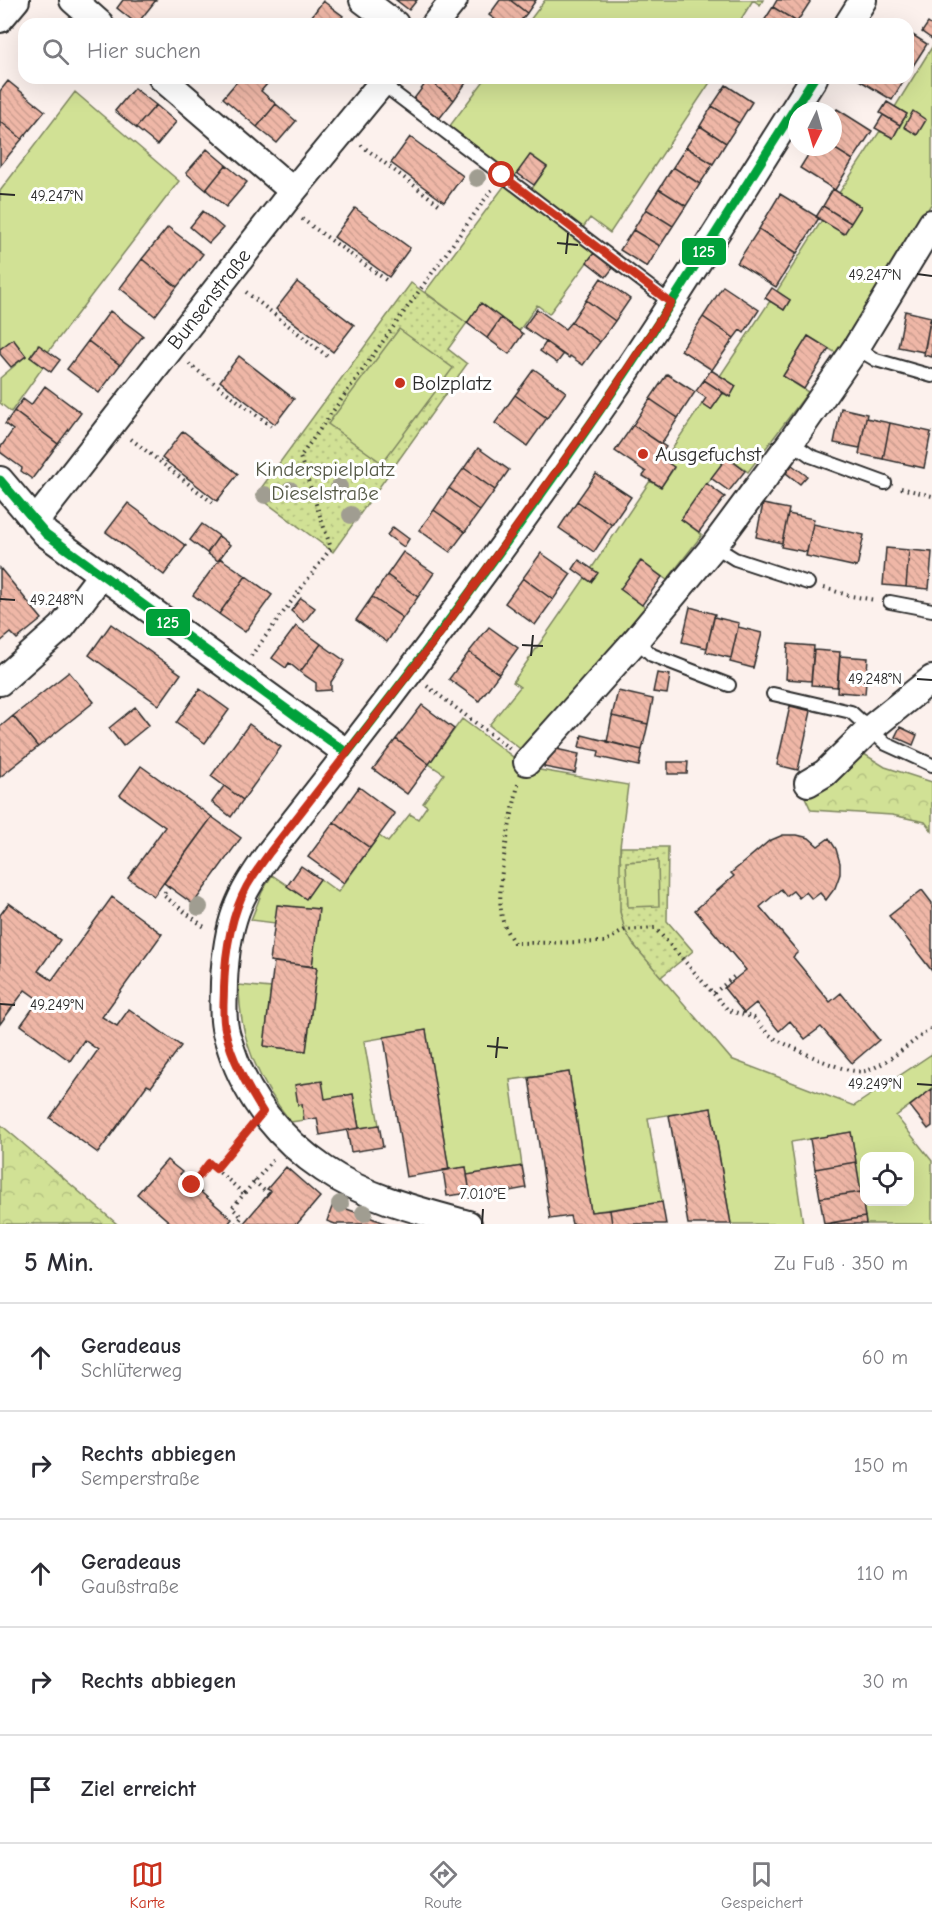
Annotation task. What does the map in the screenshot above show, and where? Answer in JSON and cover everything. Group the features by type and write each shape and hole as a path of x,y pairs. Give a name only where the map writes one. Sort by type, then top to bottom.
{"street":[{"path":"72,0 93,18"},
{"path":"363,0 386,18"},
{"path":"440,18 454,0"},
{"path":"852,18 863,0"},
{"path":"168,84 287,198"},
{"name":"Bunsenstraße","path":"35,522 287,198 380,84"},
{"path":"468,1224 399,1203 354,1186 325,1170 289,1141 263,1112 234,1059 225,1028 225,973 228,944 236,911 247,886 270,852 410,673 600,410 810,84"},
{"path":"527,762 636,640 714,546 791,442 856,348 928,236"},
{"path":"0,480 46,534 347,753"},
{"path":"0,682 62,627 102,574"},
{"path":"808,783 825,773 871,729 932,679"}],"lane":[{"path":"387,84 671,303"},
{"path":"856,348 876,360 932,376"},
{"path":"791,442 811,456 885,483"},
{"path":"714,546 735,559 808,583"},
{"path":"890,602 932,610"},
{"path":"636,640 652,655 729,684"},
{"path":"773,694 851,712 886,744 932,765"}],"path":[{"path":"342,130 441,206"},
{"path":"263,640 331,548 300,458 502,175"},
{"path":"287,198 386,280"},
{"path":"227,276 327,356"},
{"path":"169,350 271,426"},
{"path":"112,424 213,502"},
{"path":"885,483 932,496"},
{"path":"808,583 850,596 890,602"},
{"path":"410,673 527,762 520,773 504,857 500,898 504,926 514,943 604,942 625,930 655,928 728,1010 754,1017 768,1034 777,1040 849,1071 864,1071 879,1065 932,1028"},
{"path":"169,887 163,895 195,920"},
{"path":"714,993 736,975"},
{"path":"216,1169 263,1112"},
{"path":"236,1224 242,1217 232,1208 289,1141"},
{"path":"192,1185 209,1163 244,1194"},
{"path":"254,1181 268,1194"}],"green space":[{"path":"545,0 753,0 742,18 532,18"},
{"path":"753,0 763,0 760,5"},
{"path":"932,47 932,203 836,353 808,336 783,376 808,392 748,472 727,457 681,519 702,535 667,580 640,561 621,589 646,608 523,751 489,725 520,687 513,682 585,578 591,582 597,574 591,569 650,481 661,487 674,468 664,460 702,404 711,410 723,393 730,397 736,386 720,376 770,301 784,310 790,300 777,291 822,220 844,233 861,207 839,193 880,131 893,138 907,114 895,107 909,84 914,84 914,76"},
{"path":"481,84 709,84 610,233 590,218 582,229 531,190 547,167 531,155 514,177 449,127"},
{"path":"75,92 179,181 48,352 38,345 30,357 43,367 11,412 0,403 0,378 26,356 13,339 0,349 0,191"},
{"path":"505,185 594,253 549,314 537,305 519,331 481,304 467,323 425,292"},
{"name":"Kinderspielplatz Dieselstraße","path":"411,283 467,323 448,349 467,364 333,552 256,495"},
{"name":"Bolzplatz","path":"399,329 453,368 382,463 328,424"},
{"path":"462,719 528,768 628,785 620,847 620,912 625,930 633,944 731,1059 854,1106 932,1054 932,1089 896,1116 932,1161 932,1224 866,1224 863,1206 914,1206 914,1152 860,1152 860,1187 851,1132 791,1142 803,1224 731,1224 711,1108 648,1118 662,1202 591,1212 569,1072 510,1080 522,1166 467,1175 466,1167 449,1170 426,1030 364,1041 379,1125 359,1128 353,1094 302,1104 304,1120 291,1122 269,1091 253,1058 242,1023 239,985 271,988 264,1046 306,1051 317,968 312,967 318,910 278,905 275,923 251,920 262,892 272,875 306,898 320,879 338,892 379,836 388,842 410,814 418,819 427,806 423,803 444,774 429,764"},
{"path":"864,754 885,767 932,782 932,831 925,822 892,815 811,810 805,797 816,792"},
{"path":"620,847 668,847 667,921 693,951 661,977 642,956 622,923 619,902"},
{"path":"658,860 659,906 628,907 626,862"},
{"path":"0,1124 117,1224 0,1224"}],"building":[{"path":"123,0 156,0 142,18 130,18 117,8"},
{"path":"396,0 417,0 409,10"},
{"path":"500,0 510,0 527,13 523,18 493,18 489,15"},
{"path":"510,0 536,0 527,13"},
{"path":"777,0 807,0 810,2 800,18 791,18 773,7"},
{"path":"323,1 343,16 342,18 310,18"},
{"path":"773,7 791,18 766,18"},
{"path":"928,23 932,26 932,39 922,32"},
{"path":"914,36 927,44 914,64"},
{"path":"8,81 45,111 22,139 0,121 0,91"},
{"path":"235,84 267,84 261,91 276,104 257,127 223,98"},
{"path":"425,84 433,84 454,100 439,119 413,100"},
{"path":"433,84 465,84 454,100"},
{"path":"866,84 901,84 892,100"},
{"path":"726,85 752,102 739,123 712,106"},
{"path":"134,88 156,105 136,128 115,111"},
{"path":"887,102 907,114 900,125 880,113"},
{"path":"276,104 296,121 277,143 257,127"},
{"path":"156,105 176,122 157,145 136,128"},
{"path":"712,106 739,123 726,143 700,126"},
{"path":"913,111 926,120 917,135 904,127"},
{"path":"842,112 872,131 853,160 842,153"},
{"path":"883,115 900,125 893,138 875,128"},
{"path":"0,121 22,139 0,166"},
{"path":"700,126 726,143 713,164 686,147"},
{"path":"410,137 463,176 444,202 391,163"},
{"path":"686,147 713,164 700,184 673,167"},
{"path":"207,149 226,165 206,190 186,173"},
{"path":"842,153 853,160 835,190 800,168 807,156 842,156"},
{"path":"530,155 547,167 534,185 517,173"},
{"path":"226,165 247,182 226,207 206,190"},
{"path":"673,167 700,184 686,206 659,189"},
{"path":"659,189 686,206 673,226 646,209"},
{"path":"833,189 861,207 851,223 823,206"},
{"path":"780,194 819,218 797,253 759,229"},
{"path":"823,206 851,223 844,234 816,217"},
{"path":"355,208 410,248 389,277 334,237"},
{"path":"646,209 673,226 660,246 633,230"},
{"path":"203,211 223,228 209,243 190,227"},
{"path":"168,227 203,254 177,287 142,259"},
{"path":"759,229 797,253 776,287 737,263"},
{"path":"633,230 660,246 647,267 620,250"},
{"path":"594,253 613,268 606,277 587,262"},
{"path":"142,259 177,287 155,316 120,288"},
{"path":"601,278 630,299 615,321 586,300"},
{"path":"297,282 354,325 333,352 276,309"},
{"path":"723,286 759,310 744,333 740,330 734,338 703,317"},
{"path":"772,288 790,300 784,310 765,298"},
{"path":"586,300 615,321 600,342 571,322"},
{"path":"481,303 501,318 487,338 467,323"},
{"path":"537,309 565,329 571,322 600,342 583,365 524,327"},
{"path":"110,311 143,336 120,365 88,341"},
{"path":"905,311 931,317 924,352 898,347"},
{"path":"703,317 734,338 712,370 681,350"},
{"path":"501,318 523,334 509,354 487,338"},
{"path":"930,320 932,320 932,357 924,355"},
{"path":"808,336 829,349 804,389 783,376"},
{"path":"13,339 26,356 11,367 0,354 0,349"},
{"path":"88,341 120,365 99,393 67,369"},
{"path":"546,342 563,355 557,363 540,351"},
{"path":"39,345 60,360 51,372 30,357"},
{"path":"239,356 294,399 275,424 220,381"},
{"path":"534,369 566,392 547,418 515,395"},
{"path":"711,370 736,386 730,397 704,380"},
{"path":"667,374 695,392 678,418 650,399"},
{"path":"704,380 723,393 711,410 702,404 706,398 696,391"},
{"path":"45,386 81,413 58,444 14,411 23,399 31,405"},
{"path":"515,395 547,418 527,446 495,423"},
{"path":"650,399 678,418 661,444 633,425"},
{"path":"841,408 867,414 860,448 834,443"},
{"path":"14,411 58,444 32,479 21,471 22,468 0,452 0,448 13,430 5,424"},
{"path":"866,418 890,423 883,459 859,454"},
{"path":"890,423 931,432 924,468 883,459"},
{"path":"633,425 666,447 659,457 674,467 661,487 643,476 646,472 615,451"},
{"path":"183,431 238,474 217,501 162,458"},
{"path":"478,448 509,470 495,490 464,468"},
{"path":"727,457 745,471 729,491 711,478"},
{"path":"792,465 807,476 800,484 786,473"},
{"path":"464,468 495,490 480,511 449,488"},
{"path":"596,474 631,497 612,525 577,501"},
{"path":"706,483 725,497 699,532 681,519"},
{"path":"449,488 480,511 465,532 434,510"},
{"path":"577,501 612,525 594,552 559,528"},
{"path":"128,503 186,546 164,575 106,532"},
{"path":"763,504 789,509 782,543 756,537"},
{"path":"434,510 465,532 450,552 419,530"},
{"path":"788,514 814,519 807,552 781,547"},
{"path":"202,524 219,536 207,553 190,540"},
{"path":"813,524 864,535 857,567 806,556"},
{"path":"393,527 409,539 404,547 387,535"},
{"path":"219,536 230,545 218,561 207,553"},
{"path":"886,548 909,550 906,587 883,585"},
{"path":"909,550 932,552 929,589 906,587"},
{"path":"403,552 434,573 418,597 387,575"},
{"path":"541,553 571,574 553,600 523,578"},
{"path":"220,558 246,576 219,614 193,595"},
{"path":"579,560 598,573 591,582 573,569"},
{"path":"641,561 662,577 642,605 620,589"},
{"path":"0,568 42,619 17,639 11,633 0,642"},
{"path":"387,575 418,597 403,618 372,597"},
{"path":"246,576 272,595 245,632 219,614"},
{"path":"523,578 553,600 535,625 505,603"},
{"path":"372,597 403,618 387,642 356,620"},
{"path":"301,598 315,608 304,622 291,611"},
{"path":"690,607 715,614 707,648 682,642"},
{"path":"714,617 739,623 731,658 706,652"},
{"path":"111,624 181,674 159,705 89,655"},
{"path":"296,626 321,644 300,672 289,663 286,668 272,658"},
{"path":"489,627 518,648 499,674 469,652"},
{"path":"738,627 762,633 753,668 730,662"},
{"path":"321,644 345,661 331,682 331,690 316,691 316,683 300,672"},
{"path":"788,644 814,646 811,681 786,679"},
{"path":"814,650 840,652 837,687 811,685"},
{"path":"469,652 499,674 479,701 449,679"},
{"path":"840,656 868,658 865,694 837,692"},
{"path":"69,672 94,702 38,747 13,716"},
{"path":"657,673 670,675 667,694 653,692"},
{"path":"200,689 229,710 205,743 176,723"},
{"path":"618,691 653,699 648,724 612,716"},
{"path":"422,705 454,729 429,764 396,739"},
{"path":"790,706 811,711 798,770 777,765"},
{"path":"135,707 149,725 123,746 109,728"},
{"path":"13,716 38,747 0,777 0,727"},
{"path":"612,716 648,724 642,750 607,742"},
{"path":"249,724 281,747 243,800 211,776"},
{"path":"900,727 917,735 913,745 895,737"},
{"path":"582,735 642,750 639,766 598,757 599,751 579,747"},
{"path":"396,739 429,764 407,794 373,769"},
{"path":"547,747 579,754 575,773 544,767"},
{"path":"668,762 688,762 687,774 668,774"},
{"path":"141,766 212,817 154,896 128,878 165,827 120,795"},
{"path":"224,786 243,800 231,817 212,802"},
{"path":"359,787 395,814 370,848 334,822"},
{"path":"212,817 241,838 193,904 164,883"},
{"path":"334,822 370,848 344,883 308,857"},
{"path":"783,835 809,838 818,846 829,838 836,849 840,874 835,888 826,900 820,893 812,899 806,892 799,898 793,891 786,896 781,889 760,907 798,952 793,957 830,1002 841,993 879,1040 852,1063 821,1027 805,1039 790,1021 779,1031 756,1003 744,1013 724,988 746,970 695,910 734,876 731,873 769,841"},
{"path":"301,866 320,879 306,899 287,886"},
{"path":"922,890 932,903 932,971 889,916"},
{"path":"112,897 162,934 102,1017 117,1026 129,1009 181,1046 151,1087 147,1085 98,1153 50,1118 98,1050 84,1040 70,1061 21,1025 39,1000 25,990 0,1024 0,915 9,903 60,940 38,971 52,980"},
{"path":"277,905 319,909 312,967 270,961"},
{"path":"274,962 317,967 306,1051 264,1046"},
{"path":"426,1030 449,1170 406,1177 384,1037"},
{"path":"569,1072 591,1212 610,1210 612,1224 572,1224 570,1216 550,1219 529,1078"},
{"path":"322,1081 325,1099 353,1094 359,1128 320,1135 317,1118 304,1120 302,1104 298,1105 295,1085"},
{"path":"932,1089 932,1126 928,1129 910,1106"},
{"path":"711,1108 731,1224 688,1224 669,1115"},
{"path":"379,1125 383,1147 351,1152 347,1130"},
{"path":"851,1132 856,1162 815,1169 810,1139"},
{"path":"167,1160 232,1219 228,1224 172,1224 137,1194"},
{"path":"856,1162 860,1192 820,1198 815,1169"},
{"path":"522,1166 526,1188 471,1198 467,1175"},
{"path":"286,1167 320,1197 297,1224 243,1224 271,1191 267,1189"},
{"path":"466,1167 470,1193 447,1196 443,1170"},
{"path":"860,1192 860,1206 863,1206 865,1217 824,1224 820,1198"},
{"path":"662,1202 666,1224 612,1224 610,1210"},
{"path":"333,1204 388,1224 335,1224 327,1221"},
{"path":"865,1217 866,1224 826,1224"}],"transit line":[{"name":"125","path":"347,753 420,659 595,418 810,84"},
{"name":"125","path":"0,480 46,534 347,753"}],"place":[{"name":"Bolzplatz","path":"400,383"},
{"name":"Ausgefuchst","path":"643,454"}],"route":[{"path":"192,1185 209,1163 216,1169 263,1112 246,1085 234,1059 225,1028 225,973 228,944 236,911 247,886 270,852 442,631 600,410 671,303 502,175"}]}
